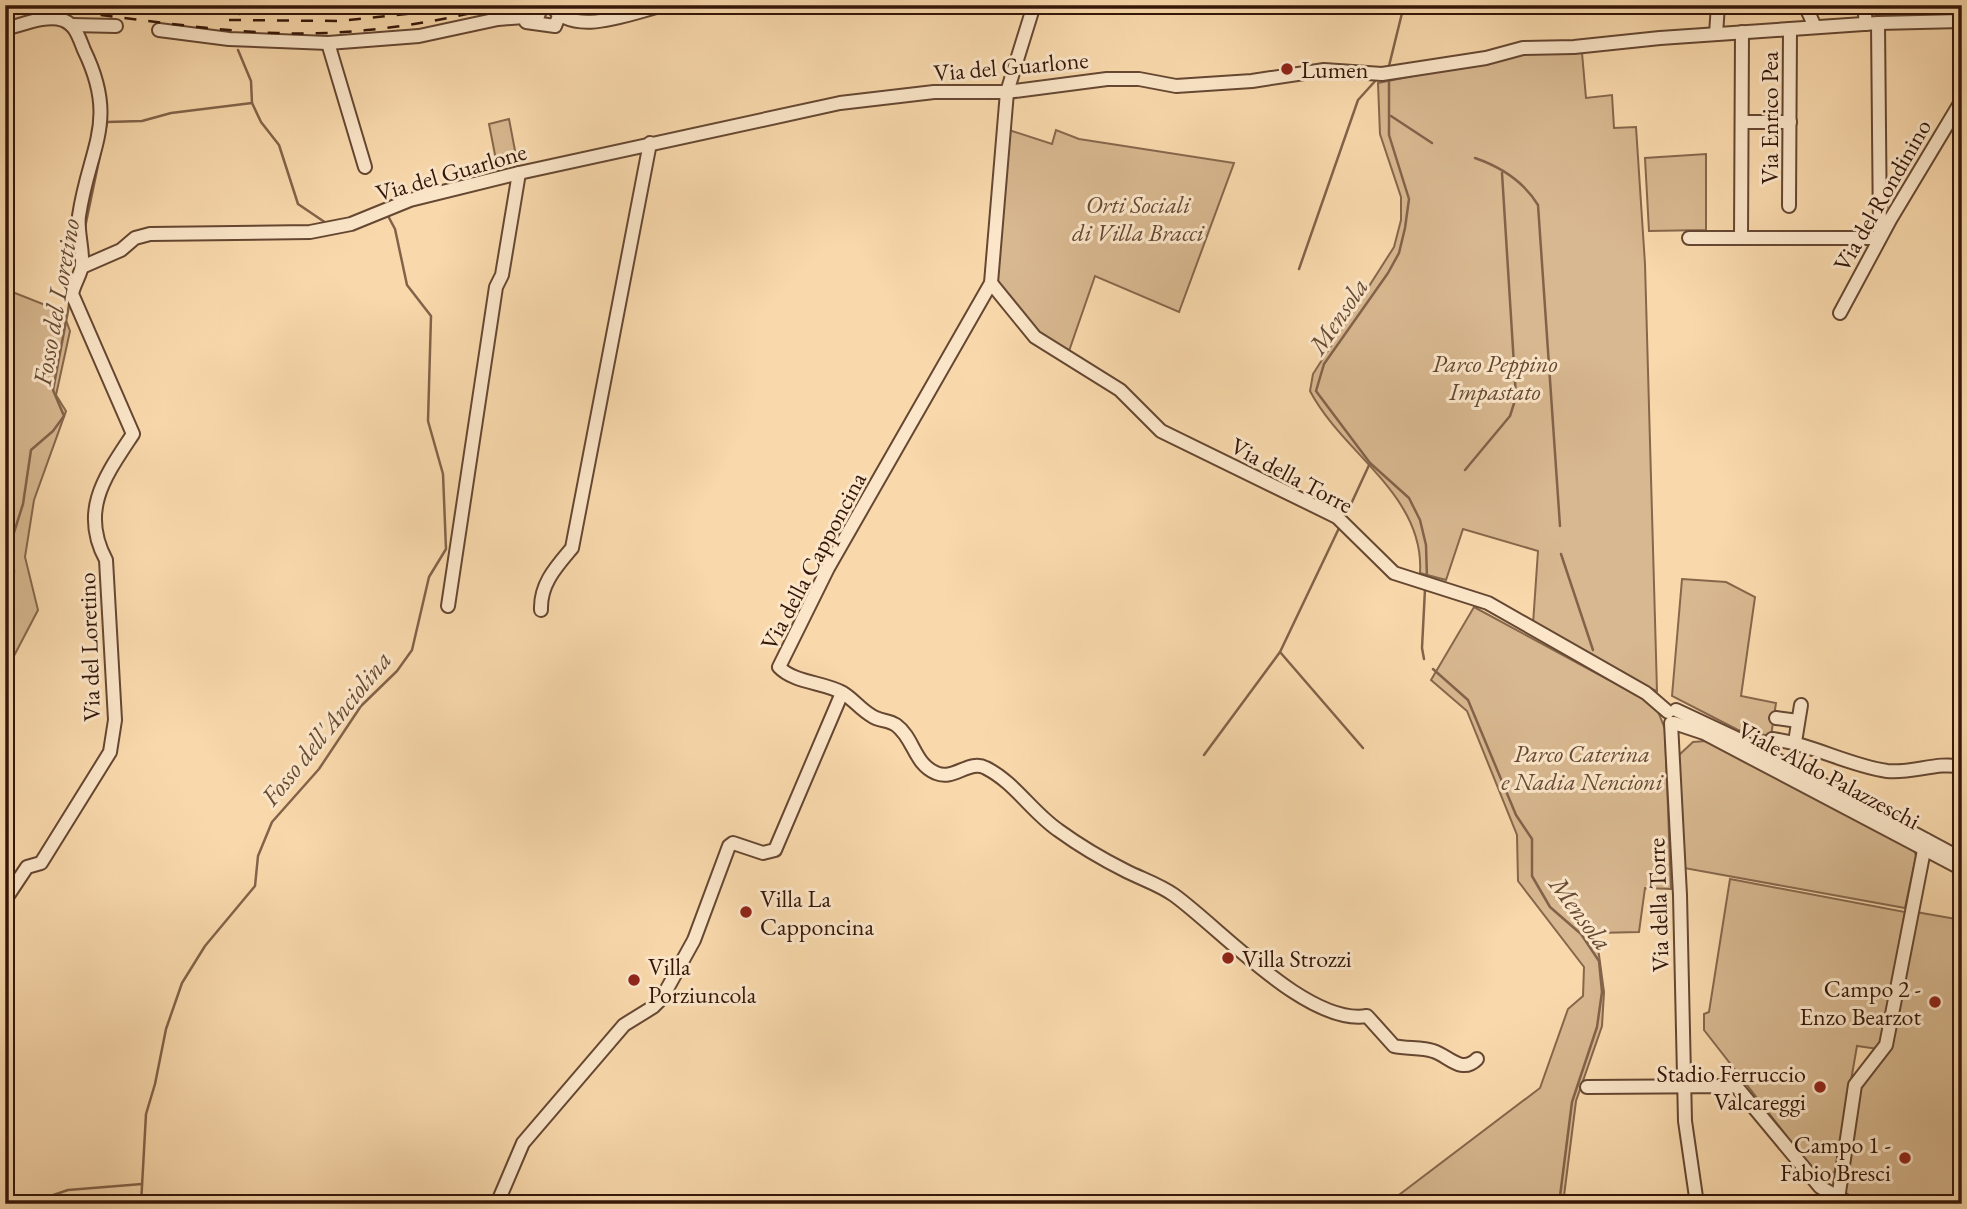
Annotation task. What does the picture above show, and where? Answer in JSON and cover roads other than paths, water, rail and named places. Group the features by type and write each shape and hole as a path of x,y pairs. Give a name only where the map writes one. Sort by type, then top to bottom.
{"street":[{"path":"159,30 229,39 328,43 419,36 498,19 552,14 570,28 665,5"},
{"path":"991,283 1007,92 1034,5"},
{"path":"1716,34 1718,5"},
{"path":"1805,5 1815,27"},
{"path":"1689,238 1879,239 1872,23 1864,5"},
{"path":"498,19 552,14"},
{"path":"5,29 60,19 72,25 116,26"},
{"name":"Via del Guarlone","path":"82,267 121,250 135,238 150,234 310,232 351,224 410,201 519,173 840,103 934,92 1007,92 1107,79 1139,79 1176,86 1252,80 1324,70 1388,74 1523,48 1574,47 1872,23 1962,21"},
{"path":"5,23 23,25"},
{"name":"Via del Loretino","path":"5,900 27,867 41,863 110,752 115,720 106,560 95,539 99,487 133,434 75,304 75,280 82,267 79,218 97,151 102,108 92,67 72,25"},
{"name":"Via Enrico Pea","path":"1789,206 1790,29"},
{"path":"1741,238 1742,32"},
{"path":"328,43 365,167"},
{"name":"Via del Rondinino","path":"1840,313 1879,239 1962,100"},
{"path":"1742,122 1790,122"},
{"path":"541,610 541,596 551,574 572,548 650,143"},
{"path":"448,606 496,287 502,275 519,173"},
{"name":"Via della Torre","path":"991,283 1035,337 1120,390 1161,431 1330,513 1345,523 1388,569 1488,603 1646,693 1672,717 1686,1133 1697,1204"},
{"name":"Via della Capponcina","path":"842,693 782,670 779,667 782,658 828,568 991,283"},
{"path":"497,1204 523,1143 624,1025 653,1007 662,998 694,940 729,846 733,844 763,853 775,850 842,693 874,718 897,726 906,735 913,754 932,772 950,776 975,766 986,768 1017,792 1033,812 1055,828 1104,860 1172,894 1279,982 1328,1011 1350,1019 1367,1016 1394,1046 1431,1050 1458,1065 1466,1065 1477,1059"},
{"path":"1795,742 1801,705"},
{"name":"Viale Aldo Palazzeschi","path":"1672,717 1738,739 1924,844 1962,869"},
{"path":"1776,718 1798,721"},
{"path":"1772,739 1795,742 1833,757 1890,771 1962,767"},
{"path":"1838,1199 1855,1085 1886,1045 1924,844"},
{"name":"Viale Aldo Palazzeschi","path":"1924,844 1962,859"},
{"path":"1587,1087 1686,1085 1739,1088 1818,1184 1838,1199 1851,1204"}],"waterway":[{"name":"Mensola","path":"1388,70 1404,5"},
{"name":"Fosso dell'Anciolina","path":"238,50 251,81 252,103 261,122 279,145 298,204 329,225"},
{"name":"Mensola","path":"1389,76 1389,135 1409,199 1405,228 1399,253 1324,364 1316,391 1370,463 1409,498 1420,520 1426,545 1427,579"},
{"path":"1299,269 1358,100 1377,79"},
{"name":"Fosso del Loretino","path":"84,232 107,122 142,121 171,113 252,103"},
{"path":"1391,116 1432,143"},
{"path":"1475,158 1511,176 1526,189 1538,205 1560,526"},
{"path":"1465,470 1510,416 1516,397 1502,173"},
{"name":"Fosso dell'Anciolina","path":"141,1204 146,1114 166,1029 182,983 205,946 255,886 258,856 272,822 319,769 361,706 397,671 412,650 429,577 446,549 443,474 428,421 431,316 407,285 395,229 387,214"},
{"name":"Fosso del Loretino","path":"5,616 11,609 14,571 10,545 23,504 31,450 53,431 64,416 53,390 70,300"},
{"path":"1345,517 1370,463"},
{"path":"1204,755 1280,652 1340,526"},
{"path":"1561,554 1593,650"},
{"name":"Mensola","path":"1424,659 1422,648 1425,589"},
{"path":"1280,652 1363,748"},
{"name":"Mensola","path":"1433,669 1468,700 1516,815 1532,839 1532,876 1550,907 1581,934 1599,961 1602,992 1597,1027 1572,1102 1559,1204"},
{"path":"27,1204 68,1190 142,1184"}],"railway":[{"path":"157,5 240,14"},
{"path":"5,7 243,31 335,33 449,18 505,5"},
{"path":"229,20 340,21 434,11"}],"place":[{"name":"Lumen","path":"1287,69"},
{"name":"Villa La Capponcina","path":"746,912"},
{"name":"Villa Strozzi","path":"1228,958"},
{"name":"Villa Porziuncola","path":"634,980"},
{"name":"Campo 2 - Enzo Bearzot","path":"1935,1002"},
{"name":"Stadio Ferruccio Valcareggi","path":"1820,1087"},
{"name":"Campo 1 - Fabio Bresci","path":"1905,1158"}],"park label":[{"name":"Orti Sociali di Villa Bracci","path":"1138,218"},
{"name":"Parco Peppino Impastato","path":"1495,377"},
{"name":"Parco Caterina e Nadia Nencioni","path":"1582,767"}]}
